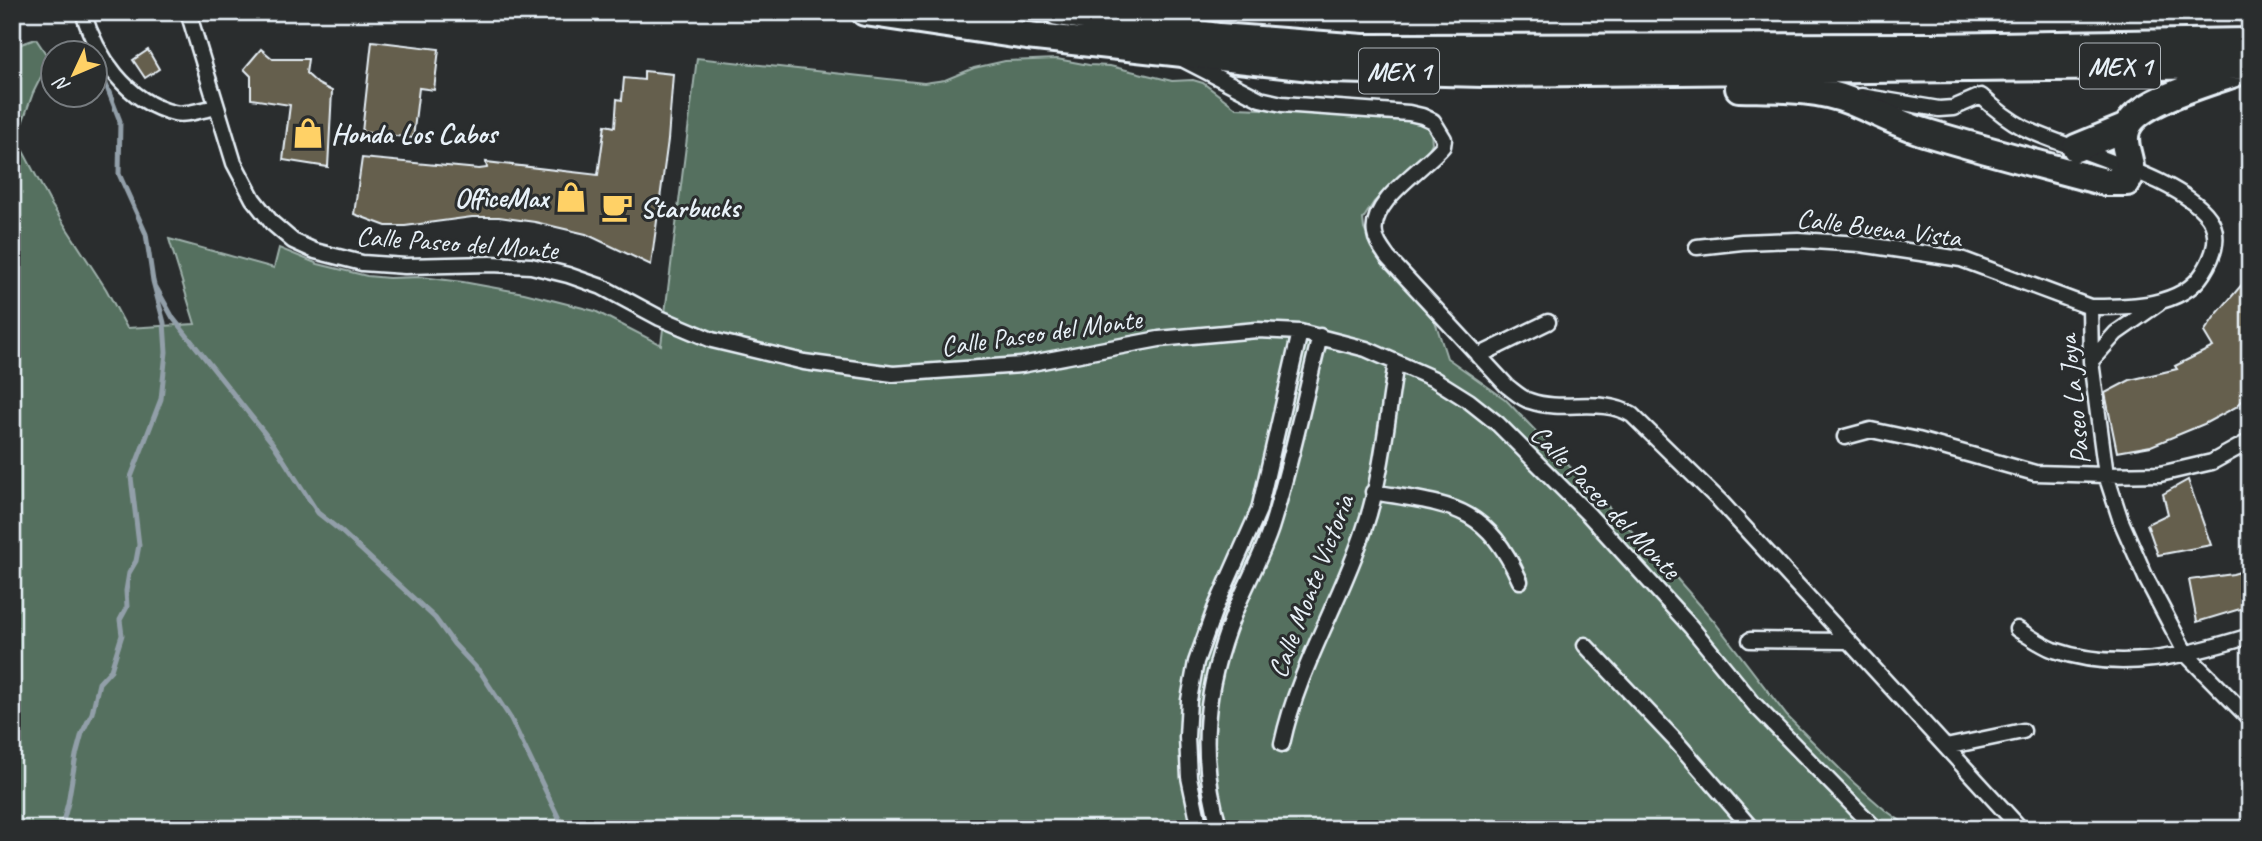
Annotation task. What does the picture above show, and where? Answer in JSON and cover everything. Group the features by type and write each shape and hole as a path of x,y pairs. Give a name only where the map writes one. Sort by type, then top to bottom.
{"highway":[{"name":"MEX 1","path":"865,12 1027,36 1329,69 1483,73 1989,56 2250,42"},
{"name":"MEX 1","path":"1058,12 1219,37 1363,48 1935,58"},
{"name":"MEX 1","path":"1989,56 2250,66"},
{"path":"2076,148 2127,127 2137,115 2159,102 2250,66"},
{"path":"1483,73 1590,85 1798,89 1850,100 1895,122 1943,138 2105,182 2127,182 2131,170 2125,143 2127,127"}],"street":[{"path":"83,12 111,71 144,102 176,114 217,107"},
{"name":"Calle Paseo del Monte","path":"188,12 234,163 253,199 272,223 293,242 315,251 362,263 405,266 491,264 544,269 602,287 660,318 712,340 804,362 893,374 1021,365 1159,339 1257,330 1300,332 1366,349 1434,379 1469,401 1518,443 1589,515 1691,627 1754,704 1876,829"},
{"path":"1168,51 1260,99 1282,104 1409,113 1433,121 1444,139 1443,146 1382,204 1374,220 1375,237 1388,258 1507,386 1527,401 1544,405 1609,405 1632,415 1720,501 2021,829"},
{"path":"1798,89 1939,109 1952,108 1981,96 2001,115 2018,124 2131,170"},
{"name":"Paseo La Joya","path":"2131,170 2183,196 2200,208 2213,224 2215,242 2211,260 2200,279 2184,292 2163,300 2123,307 2090,307 2091,361 2106,475 2121,521 2146,578 2186,654 2250,719"},
{"name":"Calle Buena Vista","path":"1696,247 1798,240 1860,243 1961,258 2090,307"},
{"path":"2091,361 2116,332 2163,300"},
{"path":"1478,356 1548,322"},
{"path":"1200,829 1189,777 1187,737 1189,700 1196,662 1215,609 1259,510 1300,332"},
{"path":"1220,829 1213,808 1207,767 1209,696 1234,615 1272,526 1320,337"},
{"name":"Calle Monte Victoria","path":"1282,744 1289,710 1365,528 1396,363"},
{"path":"1844,437 1871,430 2035,472 2106,475 2160,474 2213,462 2250,440"},
{"path":"1373,492 1439,503 1473,517 1510,558 1520,581"},
{"path":"1215,609 1234,615"},
{"path":"2017,629 2051,649 2086,659 2116,663 2186,654 2250,636"},
{"path":"1750,640 1849,641"},
{"path":"1585,645 1666,731 1752,829"},
{"path":"1946,747 2023,731"},
{"path":"2241,829 2250,826"}],"green space":[{"path":"36,39 38,42 38,83 19,132 23,151 51,204 106,289 127,328 195,324 169,239 274,268 279,248 318,264 367,276 421,277 524,293 595,311 661,345 697,58 924,83 945,80 974,68 1005,61 1057,59 1110,66 1172,81 1193,80 1203,83 1236,108 1398,114 1425,124 1431,133 1432,143 1427,153 1374,202 1363,219 1364,229 1378,257 1435,321 1447,358 1505,399 1672,573 1713,620 1787,716 1854,783 1912,829 12,829 12,47"}],"building":[{"path":"372,41 439,49 434,90 419,88 413,138 362,132"},
{"name":"Honda Los Cabos","path":"261,49 273,59 308,59 306,73 318,84 332,91 328,167 283,160 290,105 251,99 251,76 244,69"},
{"path":"148,50 159,69 145,78 133,60"},
{"path":"644,71 673,74 668,140 651,265 586,234 535,222 499,217 472,217 386,226 354,214 362,158 479,169 487,168 486,162 598,175 605,125 615,127 617,99 622,100 624,78 644,80"},
{"path":"2250,275 2250,393 2236,407 2204,424 2151,446 2117,452 2105,393 2130,380 2177,369 2175,366 2213,347 2204,332"},
{"path":"2188,480 2211,545 2158,555 2147,524 2168,514 2163,494"},
{"path":"2250,569 2250,606 2197,622 2189,580"}],"waterway":[{"path":"61,829 82,733 92,713 99,683 111,670 122,635 120,620 127,607 129,573 136,561 139,545 131,477 161,399 166,352 164,323 153,281 146,234 119,174 120,121 108,90"},
{"path":"157,289 173,318 274,445 318,513 435,618 454,644 481,673 511,719 564,829"}],"place":[{"name":"Honda Los Cabos","path":"308,133"},
{"name":"OfficeMax","path":"571,197"},
{"name":"Starbucks","path":"617,207"}]}
